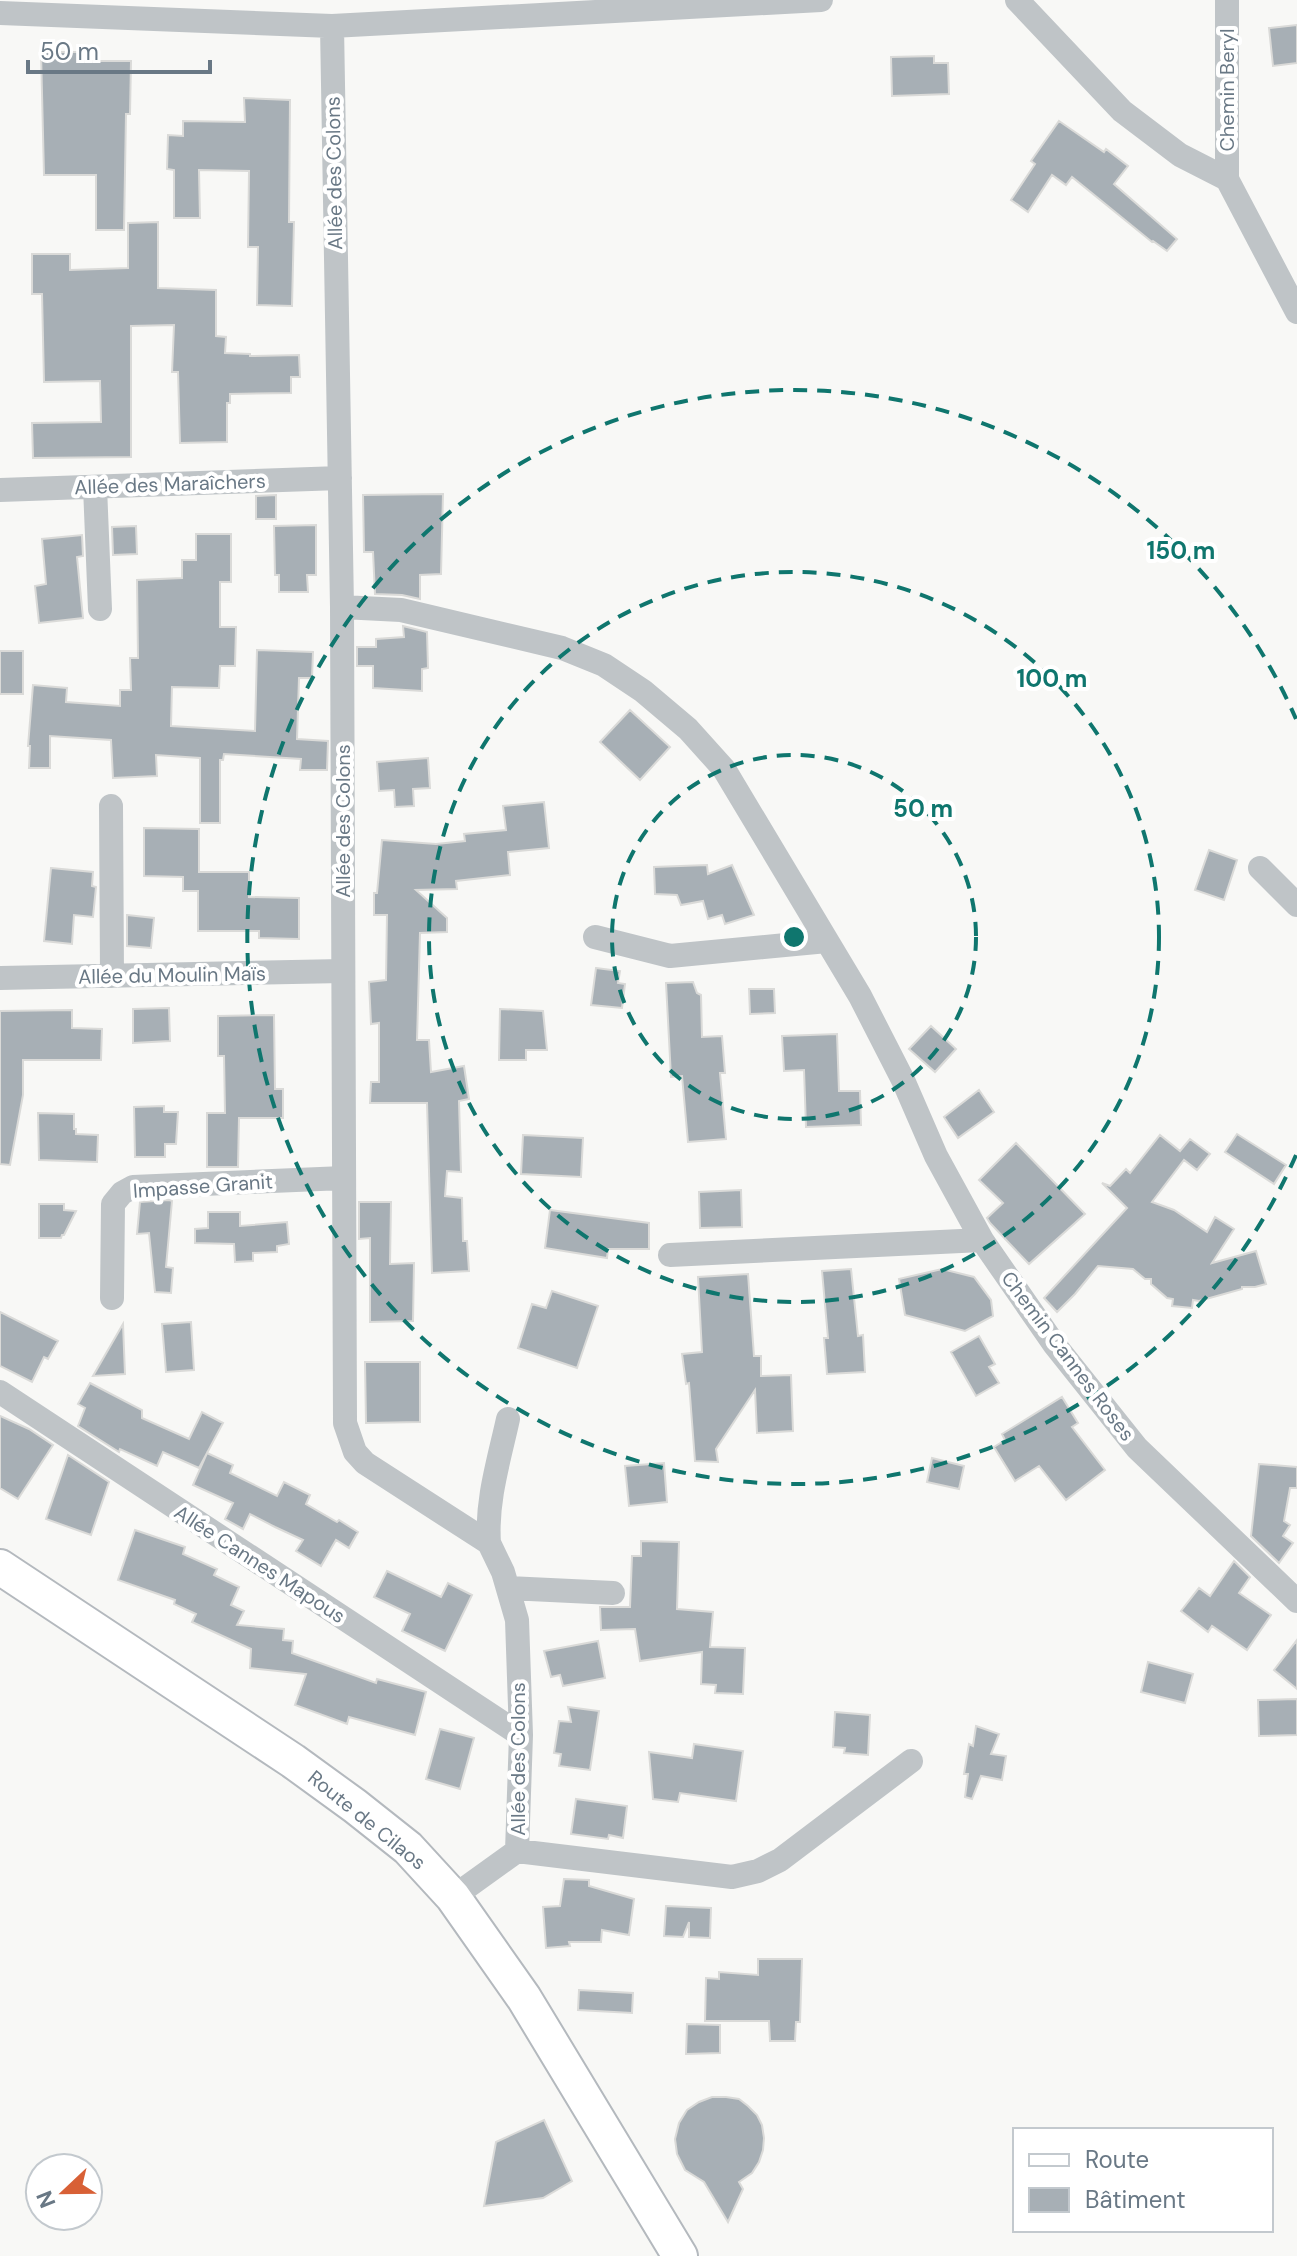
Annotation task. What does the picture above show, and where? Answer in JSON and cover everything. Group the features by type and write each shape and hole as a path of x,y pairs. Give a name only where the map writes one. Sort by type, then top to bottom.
{"main road":[{"name":"Route de Cilaos","path":"0,1567 228,1716 355,1806 408,1848 453,1897 524,1998 680,2256"}],"street":[{"path":"0,13 332,26 821,0"},
{"path":"1017,0 1122,111 1180,155 1227,179 1297,312"},
{"name":"Chemin Beryl","path":"1227,0 1227,179"},
{"name":"Allée des Colons","path":"332,26 342,607 345,1423 355,1452 365,1463 489,1543"},
{"name":"Allée des Maraîchers","path":"0,490 340,478"},
{"path":"95,487 100,609"},
{"name":"Chemin Cannes Roses","path":"342,607 401,610 562,648 604,665 643,691 688,729 724,769 827,941 882,1036 936,1156 982,1240 1054,1344 1137,1448 1297,1601"},
{"path":"111,806 112,976"},
{"path":"1260,868 1297,905"},
{"path":"595,937 670,956 827,941"},
{"name":"Allée du Moulin Maïs","path":"0,978 343,971"},
{"name":"Impasse Granit","path":"112,1298 113,1204 122,1193 133,1187 344,1178"},
{"path":"670,1255 982,1240"},
{"name":"Allée Cannes Mapous","path":"0,1392 521,1735"},
{"name":"Allée des Colons","path":"453,1897 517,1851 521,1735 517,1620 508,1588 489,1543 488,1522 508,1419"},
{"path":"508,1588 613,1593"},
{"path":"517,1851 732,1877 758,1871 780,1860 911,1761"}],"building":[{"path":"1297,25 1297,63 1273,66 1269,28"},
{"path":"41,52 78,52 79,61 131,61 130,114 126,114 124,230 96,230 96,175 44,175"},
{"path":"934,56 934,63 948,63 949,94 892,96 891,57"},
{"path":"244,98 290,100 289,222 294,222 292,306 257,305 258,247 248,247 249,171 199,170 200,218 174,218 174,170 167,169 168,135 183,136 183,121 245,122"},
{"path":"1059,121 1128,166 1114,184 1177,239 1167,251 1072,177 1066,185 1052,175 1028,212 1011,200 1035,164 1031,161"},
{"path":"158,222 158,288 216,290 216,336 226,337 225,353 299,355 300,377 291,377 291,393 230,394 230,403 227,403 227,442 180,443 178,372 172,372 174,325 131,326 131,457 33,458 32,423 101,422 100,381 44,382 42,294 32,294 32,254 70,254 70,270 128,268 128,223"},
{"path":"443,494 441,574 420,575 420,599 375,594 373,552 364,552 363,495"},
{"path":"276,495 276,519 256,519 256,496"},
{"path":"316,525 316,575 307,575 308,592 279,592 279,575 275,575 274,526"},
{"path":"136,526 137,554 113,555 112,527"},
{"path":"196,534 231,534 231,582 220,582 220,627 236,627 235,666 220,666 219,688 172,687 171,726 255,731 257,650 313,652 312,678 299,678 297,739 328,741 327,770 300,770 301,759 224,754 223,760 220,760 220,823 200,823 200,758 156,755 157,776 113,778 111,740 50,736 50,768 29,768 33,685 67,688 66,702 120,706 120,690 131,690 130,658 138,658 137,580 182,578 182,560 196,560"},
{"path":"82,535 83,556 77,557 83,618 39,623 35,586 46,584 42,539"},
{"path":"403,626 427,632 428,668 422,669 422,691 373,688 373,666 357,666 357,647 376,647 376,639 404,637"},
{"path":"0,651 23,651 23,694 0,694"},
{"path":"630,710 670,747 640,780 600,742"},
{"path":"428,758 430,788 413,789 414,806 395,807 394,790 379,791 377,762"},
{"path":"544,802 549,848 508,852 510,875 456,881 457,889 416,890 447,918 447,932 420,933 417,1040 429,1040 431,1072 464,1066 469,1099 459,1101 461,1172 447,1171 445,1196 462,1198 463,1241 467,1241 469,1271 432,1273 427,1103 370,1103 371,1082 379,1082 379,1023 371,1024 369,982 386,980 387,915 374,915 382,840 436,844 465,841 464,834 506,830 503,806"},
{"path":"144,828 199,829 199,872 249,872 249,897 299,898 299,939 259,938 259,931 198,931 198,891 183,891 183,877 144,876"},
{"path":"1209,850 1237,860 1224,900 1195,890"},
{"path":"707,865 708,874 732,865 754,915 725,924 722,915 708,919 703,901 681,905 677,895 655,894 654,867"},
{"path":"51,868 93,872 92,886 96,887 93,917 74,915 72,944 44,941"},
{"path":"127,915 154,918 151,948 127,946"},
{"path":"596,968 620,971 618,983 625,984 622,1008 591,1005"},
{"path":"693,982 701,995 702,1037 722,1036 725,1073 720,1073 726,1139 688,1142 682,1076 671,1077 666,983"},
{"path":"749,989 774,989 775,1013 750,1014"},
{"path":"169,1008 170,1041 133,1043 133,1009"},
{"path":"500,1009 543,1011 547,1050 526,1050 526,1060 499,1060"},
{"path":"72,1010 72,1028 102,1029 101,1060 23,1060 23,1095 10,1165 0,1164 0,1011"},
{"path":"274,1015 275,1089 283,1089 283,1118 239,1118 238,1167 207,1167 207,1113 225,1113 224,1056 218,1056 218,1016"},
{"path":"931,1026 956,1049 935,1072 909,1049"},
{"path":"837,1034 839,1091 860,1091 861,1125 806,1127 804,1070 784,1071 782,1036"},
{"path":"979,1090 994,1112 958,1138 944,1117"},
{"path":"164,1106 164,1112 178,1112 176,1144 165,1144 165,1157 135,1157 134,1107"},
{"path":"38,1113 74,1114 76,1134 98,1135 97,1162 39,1160"},
{"path":"1237,1134 1286,1165 1274,1184 1225,1152"},
{"path":"523,1135 583,1138 581,1177 521,1174"},
{"path":"1160,1135 1180,1151 1190,1139 1210,1154 1197,1170 1184,1160 1152,1202 1174,1210 1207,1232 1215,1217 1234,1229 1212,1263 1256,1251 1266,1284 1193,1300 1192,1308 1172,1306 1173,1299 1167,1298 1151,1284 1151,1279 1145,1279 1133,1269 1098,1266 1057,1312 1044,1298 1127,1208 1102,1183 1110,1186 1126,1169 1130,1173"},
{"path":"1016,1143 1085,1214 1029,1264 987,1218 1003,1203 979,1180"},
{"path":"741,1190 742,1227 700,1228 699,1192"},
{"path":"172,1201 166,1267 173,1268 171,1293 155,1292 149,1233 137,1234 140,1202"},
{"path":"359,1202 391,1202 390,1264 414,1263 413,1321 370,1322 370,1238 359,1239"},
{"path":"39,1204 64,1204 64,1210 76,1211 61,1238 39,1238"},
{"path":"550,1210 649,1223 649,1249 608,1249 607,1258 545,1248"},
{"path":"208,1212 240,1212 240,1226 287,1222 289,1244 277,1246 277,1252 253,1253 253,1261 235,1262 234,1244 195,1243 195,1229 208,1228"},
{"path":"851,1269 858,1336 863,1335 865,1372 827,1374 824,1338 828,1338 822,1271"},
{"path":"942,1269 974,1277 991,1300 993,1316 965,1331 905,1315 899,1279"},
{"path":"748,1274 754,1356 761,1356 761,1376 791,1375 793,1431 757,1433 755,1390 716,1449 718,1462 695,1461 689,1383 686,1384 682,1354 702,1352 698,1277"},
{"path":"552,1291 598,1306 577,1368 518,1348 532,1304 546,1308"},
{"path":"0,1312 58,1341 48,1359 44,1357 32,1382 0,1366"},
{"path":"191,1322 194,1370 166,1372 162,1324"},
{"path":"123,1324 125,1374 93,1376"},
{"path":"979,1336 995,1364 989,1367 999,1383 976,1396 951,1352"},
{"path":"365,1362 420,1362 420,1422 366,1423"},
{"path":"90,1383 142,1410 142,1418 189,1439 202,1412 223,1423 199,1468 163,1452 157,1466 120,1449 119,1452 78,1426 85,1408 78,1404"},
{"path":"1062,1397 1078,1423 1072,1427 1105,1470 1066,1500 1039,1466 1015,1481 994,1447 1005,1440 1002,1434"},
{"path":"0,1416 29,1429 53,1445 18,1499 0,1488"},
{"path":"207,1453 233,1465 230,1473 277,1496 284,1482 310,1495 306,1504 358,1532 349,1548 336,1540 321,1566 296,1551 303,1540 250,1514 243,1529 225,1519 233,1503 193,1485"},
{"path":"68,1455 109,1482 91,1535 46,1519"},
{"path":"932,1458 964,1466 959,1489 927,1482"},
{"path":"664,1463 667,1502 629,1506 625,1466"},
{"path":"1259,1464 1297,1467 1297,1488 1290,1488 1284,1521 1290,1525 1283,1536 1293,1543 1279,1563 1251,1536"},
{"path":"135,1530 185,1547 183,1554 217,1569 214,1575 239,1587 231,1605 244,1611 237,1625 284,1629 283,1640 293,1641 292,1653 376,1683 377,1679 426,1692 415,1735 349,1717 347,1724 295,1705 306,1674 250,1668 251,1649 192,1622 196,1614 174,1604 175,1600 118,1580"},
{"path":"641,1541 679,1542 677,1609 713,1612 710,1647 745,1648 743,1694 715,1693 716,1685 701,1684 702,1652 640,1661 635,1629 601,1630 600,1607 630,1607 632,1556 641,1556"},
{"path":"1234,1561 1250,1577 1239,1593 1271,1615 1247,1650 1212,1626 1208,1632 1181,1611 1199,1588 1210,1596"},
{"path":"387,1571 441,1597 448,1583 472,1595 445,1651 402,1631 410,1614 374,1597"},
{"path":"1297,1640 1297,1689 1274,1670"},
{"path":"598,1641 605,1678 563,1686 560,1675 551,1677 544,1651"},
{"path":"1148,1662 1193,1674 1185,1703 1141,1692"},
{"path":"1297,1699 1297,1735 1259,1736 1258,1700"},
{"path":"568,1707 599,1711 590,1770 559,1766 561,1754 554,1753 559,1721 571,1722"},
{"path":"835,1712 870,1715 868,1755 844,1753 845,1748 833,1747"},
{"path":"976,1726 999,1734 991,1754 1006,1756 1002,1780 981,1776 972,1799 965,1797 968,1774 964,1774 969,1744 973,1746"},
{"path":"440,1729 474,1738 460,1789 426,1779"},
{"path":"694,1744 743,1751 736,1801 680,1793 678,1802 653,1799 649,1752 692,1758"},
{"path":"576,1799 627,1806 623,1838 571,1834"},
{"path":"564,1879 589,1880 589,1886 634,1899 629,1935 602,1930 601,1942 569,1942 570,1946 546,1948 543,1907 560,1906"},
{"path":"666,1906 711,1908 710,1938 689,1937 689,1922 683,1937 664,1936"},
{"path":"758,1959 802,1959 800,2022 796,2022 795,2041 770,2041 769,2021 705,2021 706,1978 719,1979 719,1972 758,1975"},
{"path":"579,1990 633,1993 632,2013 578,2010"},
{"path":"687,2024 720,2025 720,2053 686,2054"},
{"path":"712,2097 739,2099 748,2106 762,2125 764,2138 759,2162 752,2173 739,2182 743,2189 728,2222 704,2182 685,2170 677,2154 675,2139 679,2123 687,2110"},
{"path":"544,2120 572,2181 543,2198 484,2206 496,2142"}]}
